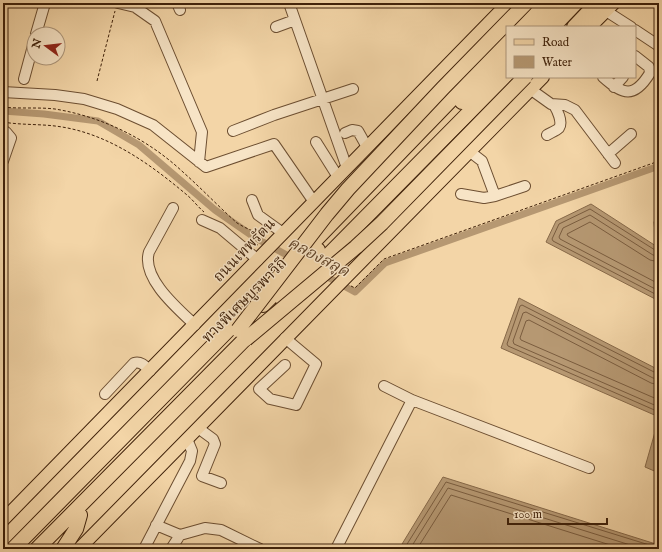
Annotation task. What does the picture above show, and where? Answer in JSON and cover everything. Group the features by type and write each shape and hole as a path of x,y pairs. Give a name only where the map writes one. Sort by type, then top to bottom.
{"highway":[{"path":"242,334 327,214 443,88 526,3"},
{"path":"523,26 545,3"},
{"path":"537,26 560,3"},
{"path":"554,26 576,3"},
{"path":"563,26 586,3"},
{"path":"576,26 606,6"},
{"path":"13,549 234,326 506,43"},
{"name":"ทางพิเศษบูรพาวิถี","path":"38,549 506,58"},
{"name":"ทางพิเศษบูรพาวิถี","path":"21,549 506,75"},
{"path":"46,549 512,78"},
{"path":"242,334 356,247 528,83"},
{"path":"63,549 76,529 80,515"}],"main road":[{"name":"ถนนเทพรัตน","path":"3,520 263,255 279,234 314,202 508,3"},
{"path":"594,25 606,6"},
{"path":"79,549 469,151 528,83 540,78"}],"street":[{"path":"38,26 45,3"},
{"path":"289,3 347,168"},
{"path":"606,6 629,26"},
{"path":"116,7 135,7 155,21 202,132 199,162"},
{"path":"276,27 295,20"},
{"path":"636,31 659,46"},
{"path":"604,78 614,87 622,91 630,92 638,88 646,80 650,73 649,67 636,60"},
{"path":"24,79 28,66"},
{"path":"614,87 622,78"},
{"path":"528,83 554,104 560,120 560,125 558,128 547,135"},
{"path":"233,131 353,89"},
{"path":"3,92 55,95 84,99 116,109 153,125 206,167 274,144 314,202"},
{"path":"554,104 565,104 574,110 615,163"},
{"path":"345,133 352,130 358,131 367,146"},
{"path":"3,132 6,132 11,138 3,161"},
{"path":"608,154 631,134"},
{"path":"316,142 338,177"},
{"path":"469,151 482,161 495,196"},
{"path":"461,194 484,198 525,186"},
{"path":"252,200 258,215 279,234"},
{"path":"173,208 149,252 147,260 148,266 161,291 195,325"},
{"path":"204,217 263,255"},
{"path":"285,338 316,364 296,405 270,399 259,389 286,365"},
{"path":"105,394 134,363 141,363 150,371"},
{"path":"114,383 126,395"},
{"path":"384,386 412,400 589,468"},
{"path":"336,549 412,400"},
{"path":"198,428 213,439 215,444 202,476 221,483"},
{"path":"144,549 190,461 192,451 187,439"},
{"path":"156,525 180,535 205,528 220,530 260,549"},
{"path":"171,549 180,535"}],"path":[{"path":"97,81 116,7"},
{"path":"3,107 52,109 102,121 135,137 170,161 244,228 268,238 279,234"},
{"path":"3,122 56,126 85,132 109,142 132,153 150,166 186,195 204,217"},
{"path":"346,276 348,285 355,288 384,259 659,161"},
{"path":"248,242 260,246 263,255"}],"water":[{"path":"591,204 659,248 659,301 546,242 556,221"},
{"path":"659,214 659,236 655,233 654,222"},
{"path":"519,298 659,370 659,417 501,348"},
{"path":"655,432 659,434 659,473 645,467"},
{"path":"443,477 659,545 659,549 399,549"}],"waterway":[{"name":"คลองสลุด","path":"3,111 44,114 98,121 139,145 215,210 254,237 294,259"},
{"name":"คลองสลุด","path":"322,274 355,292 385,263 659,166"}]}
